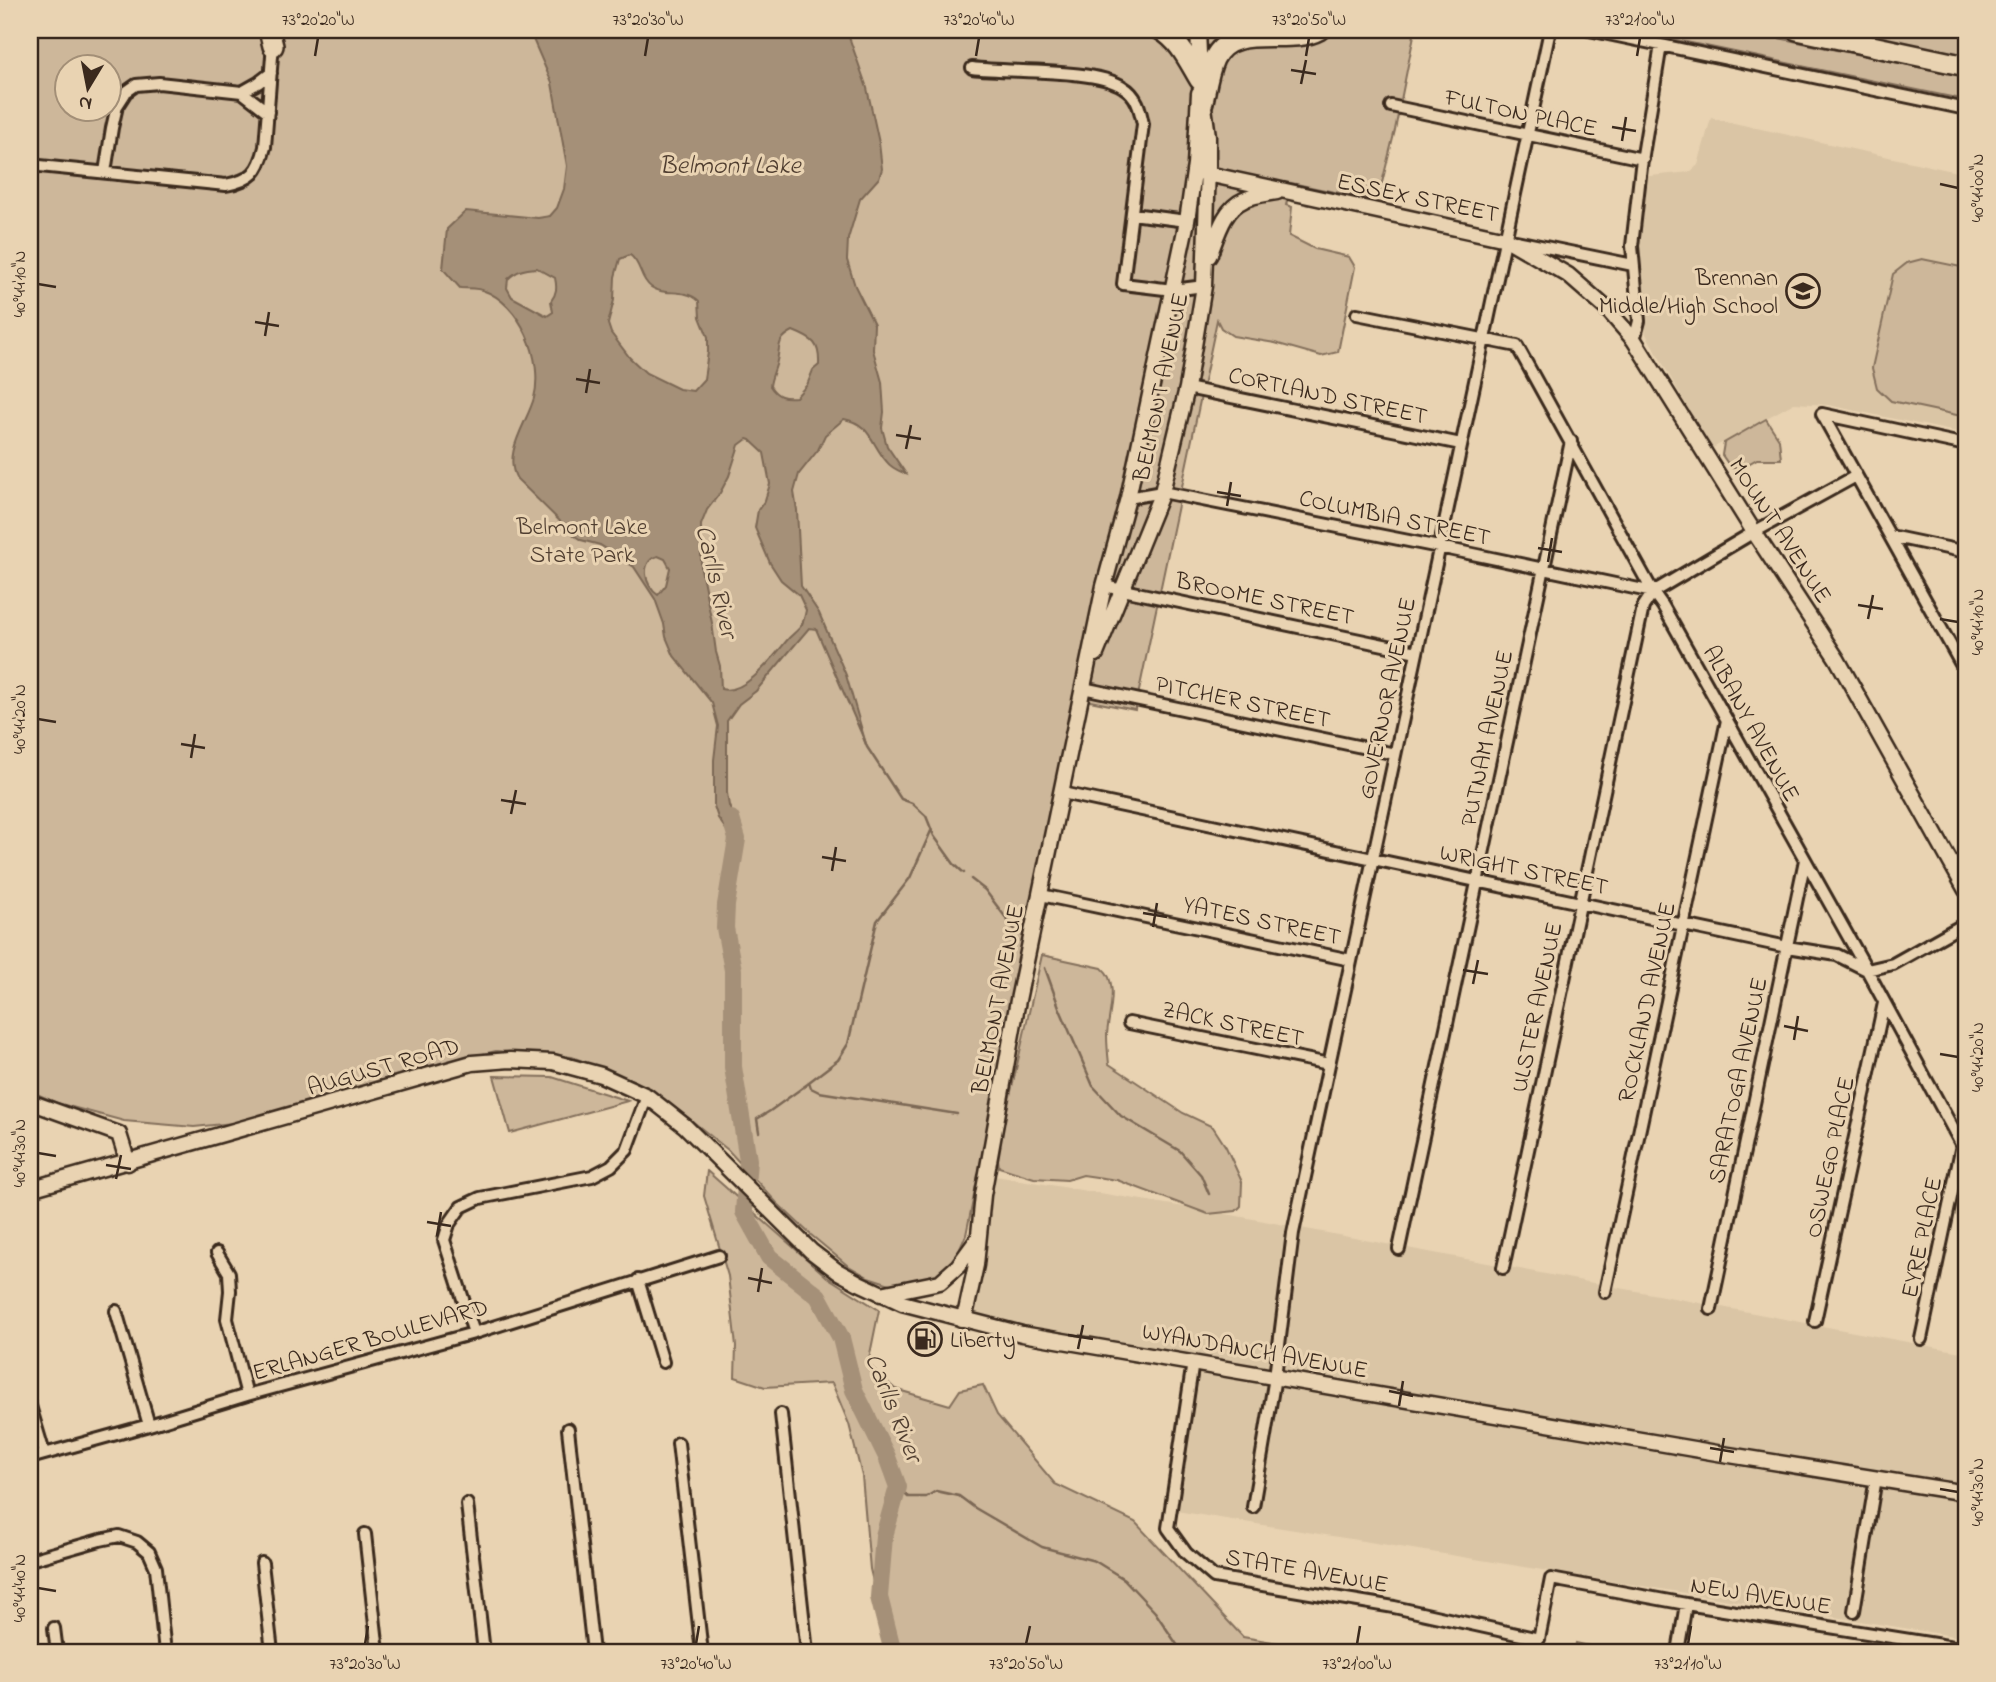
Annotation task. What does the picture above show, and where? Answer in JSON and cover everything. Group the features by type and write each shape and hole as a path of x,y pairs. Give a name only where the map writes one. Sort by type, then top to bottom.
{"highway":[{"path":"1161,30 1180,47 1200,80"},
{"path":"1203,102 1214,58 1229,43 1247,37 1293,37 1320,30"},
{"path":"1797,30 1966,66"}],"street":[{"name":"BELMONT AVENUE","path":"1083,688 1162,492 1187,388 1204,286 1207,221 1201,173 1198,30"},
{"name":"GOVERNOR AVENUE","path":"1253,1507 1275,1377 1293,1233 1550,30"},
{"path":"1589,30 1966,109"},
{"path":"30,165 226,185 241,182 252,175 261,163 268,112 272,35"},
{"path":"1634,340 1639,321 1632,246 1661,46"},
{"path":"972,68 1104,79 1123,86 1133,95 1140,107 1143,124 1123,284 1173,290 1204,286"},
{"path":"242,92 271,73"},
{"name":"BELMONT AVENUE","path":"961,1319 966,1311 980,1236 983,1195 1018,1000 1104,586 1128,498 1187,221 1201,173 1208,136 1200,80"},
{"path":"105,172 115,112 130,88 159,83 242,92 268,112"},
{"name":"FULTON PLACE","path":"1391,106 1643,159"},
{"name":"ESSEX STREET","path":"1201,173 1633,265"},
{"path":"1205,267 1221,225 1233,207 1241,200 1281,191"},
{"path":"1132,214 1207,221"},
{"name":"MOUNT AVENUE","path":"1506,239 1568,275 1607,309 1634,340 1837,659 1966,890"},
{"path":"1357,314 1483,340"},
{"name":"ALBANY AVENUE","path":"1483,340 1517,346 1867,970 1964,1149"},
{"name":"CORTLAND STREET","path":"1187,388 1461,444"},
{"path":"1966,445 1822,414 1963,661 1966,673"},
{"name":"PUTNAM AVENUE","path":"1399,1249 1571,441"},
{"path":"1653,592 1856,476"},
{"name":"COLUMBIA STREET","path":"1128,498 1162,492 1653,592"},
{"path":"1890,536 1966,552"},
{"name":"BROOME STREET","path":"1104,586 1417,652"},
{"name":"ULSTER AVENUE","path":"1503,1268 1643,607 1653,592"},
{"name":"PITCHER STREET","path":"1083,688 1395,754"},
{"name":"ROCKLAND AVENUE","path":"1605,1292 1727,720"},
{"name":"WRIGHT STREET","path":"1062,793 1837,956 1867,970"},
{"name":"SARATOGA AVENUE","path":"1711,1309 1805,860"},
{"name":"YATES STREET","path":"1041,895 1351,960"},
{"path":"1867,970 1893,964 1966,923"},
{"name":"OSWEGO PLACE","path":"1815,1321 1884,1003"},
{"name":"ZACK STREET","path":"1129,1023 1329,1064"},
{"name":"AUGUST ROAD","path":"30,1189 472,1063 510,1060 552,1062 601,1075 647,1096 685,1126 744,1183"},
{"path":"474,1333 444,1240 449,1224 461,1208 480,1198 592,1176 611,1166 627,1150 647,1096"},
{"path":"30,1102 119,1134 128,1163"},
{"name":"EYRE PLACE","path":"1921,1339 1964,1149"},
{"name":"WYANDANCH AVENUE","path":"744,1183 782,1223 820,1257 848,1277 902,1303 961,1319 1022,1334 1966,1493"},
{"path":"881,1294 940,1282 958,1266 980,1236"},
{"path":"217,1253 229,1273 227,1319 247,1395"},
{"name":"ERLANGER BOULEVARD","path":"30,1458 474,1333 719,1256"},
{"path":"639,1280 663,1362"},
{"path":"116,1311 149,1425"},
{"name":"STATE AVENUE","path":"1193,1362 1168,1528 1186,1553 1214,1577 1394,1607 1539,1639 1550,1579"},
{"path":"30,1406 44,1453"},
{"path":"781,1414 807,1652"},
{"path":"568,1429 593,1652"},
{"path":"678,1443 702,1652"},
{"path":"1854,1611 1876,1478"},
{"path":"467,1504 484,1652"},
{"path":"365,1534 378,1652"},
{"path":"30,1560 119,1536 137,1542 149,1552 156,1568 165,1652"},
{"path":"262,1563 272,1652"},
{"name":"NEW AVENUE","path":"1550,1579 1966,1649"},
{"path":"1678,1652 1686,1604"},
{"path":"54,1628 57,1652"}],"shaded area":[{"name":"Brennan Middle/High School","path":"1711,118 1966,174 1966,434 1828,405 1794,403 1711,449 1646,334 1634,248 1640,177 1690,172 1698,165"},
{"path":"989,1175 1221,1213 1966,1353 1966,1638 1170,1510 1200,1364 961,1319"}],"green space":[{"name":"Belmont Lake State Park","path":"30,30 1415,30 1379,195 1373,200 1291,183 1286,205 1292,207 1289,236 1315,249 1349,257 1355,267 1338,352 1321,356 1275,343 1233,336 1221,328 1217,320 1135,710 1075,698 966,1235 954,1262 936,1278 910,1286 890,1284 868,1277 847,1265 777,1203 728,1150 686,1116 637,1082 572,1057 496,1051 424,1067 243,1122 194,1127 124,1121 57,1103 30,1091"},
{"path":"1628,30 1740,30 1966,77 1966,100"},
{"path":"1839,30 1966,30 1966,56"},
{"path":"1922,259 1966,268 1966,417 1891,401 1877,388 1872,368 1893,274 1907,263"},
{"path":"1766,419 1779,439 1781,459 1757,459 1741,468 1731,468 1722,455 1724,443"},
{"path":"1042,955 1102,968 1107,974 1112,991 1107,1035 1109,1064 1183,1113 1213,1127 1226,1147 1242,1182 1241,1206 1236,1211 1208,1214 1117,1180 1083,1175 1067,1180 1034,1178 999,1167 997,1153"},
{"path":"494,1076 552,1077 628,1101 510,1133"},
{"path":"707,1171 827,1277 879,1310 868,1364 895,1389 950,1405 960,1390 983,1385 997,1415 1055,1484 1135,1522 1243,1637 1331,1652 890,1652 870,1569 862,1476 849,1424 832,1383 765,1387 735,1377 736,1346 728,1276 704,1196"},
{"path":"1576,1643 1616,1652 1574,1652"}],"water":[{"name":"Belmont Lake","path":"529,30 844,30 867,88 882,169 879,178 860,199 848,239 847,260 855,286 874,324 873,350 882,382 882,428 887,446 906,474 889,464 860,425 844,419 825,435 818,450 799,474 794,492 801,586 819,613 846,675 866,744 816,629 809,628 756,691 739,704 727,721 727,793 741,839 732,838 718,818 714,806 714,760 718,726 712,703 674,656 655,599 634,567 600,545 575,536 517,479 512,459 517,438 531,408 536,383 536,367 526,335 508,307 496,297 479,289 460,288 443,269 447,229 466,211 538,218 550,216 557,208 564,189 567,166 552,83","holes":["630,255 644,279 656,290 687,294 699,301 700,317 708,337 708,352 704,379 693,391 679,389 646,373 630,358 611,333 608,324 620,259","537,268 555,278 556,290 551,301 553,312 547,316 512,297 507,288 508,279 521,270","793,331 806,337 814,343 818,352 819,365 796,397 781,396 770,386 780,345 787,334","747,439 764,453 770,484 765,500 758,510 755,528 770,563 781,580 799,595 806,610 801,626 759,672 740,686 721,689 720,666 701,569 701,525 707,510 729,476 739,445","658,556 665,559 670,568 666,585 658,595 647,580 648,563"]}],"waterway":[{"path":"859,725 867,747 901,799 912,803 926,816 934,836 964,873"},
{"name":"Carlls River","path":"731,819 737,839 725,928 733,970 733,1067 748,1160 744,1212 769,1257 818,1296 841,1338 854,1390 887,1457 898,1487 884,1536 879,1597 893,1652"},
{"path":"931,831 910,878 877,921 848,1044 838,1060 809,1082 811,1088 819,1092 957,1114"},
{"path":"971,879 985,890 1015,930"},
{"path":"1045,968 1093,1086 1121,1116 1180,1151 1201,1175 1209,1194"},
{"path":"759,1132 757,1119 809,1083"},
{"path":"898,1487 908,1497 926,1497 936,1491 959,1496 1042,1547 1095,1561 1124,1579 1155,1612 1182,1652"}],"place":[{"name":"Brennan Middle/High School","path":"1803,291"},
{"name":"Liberty","path":"925,1339"}]}
